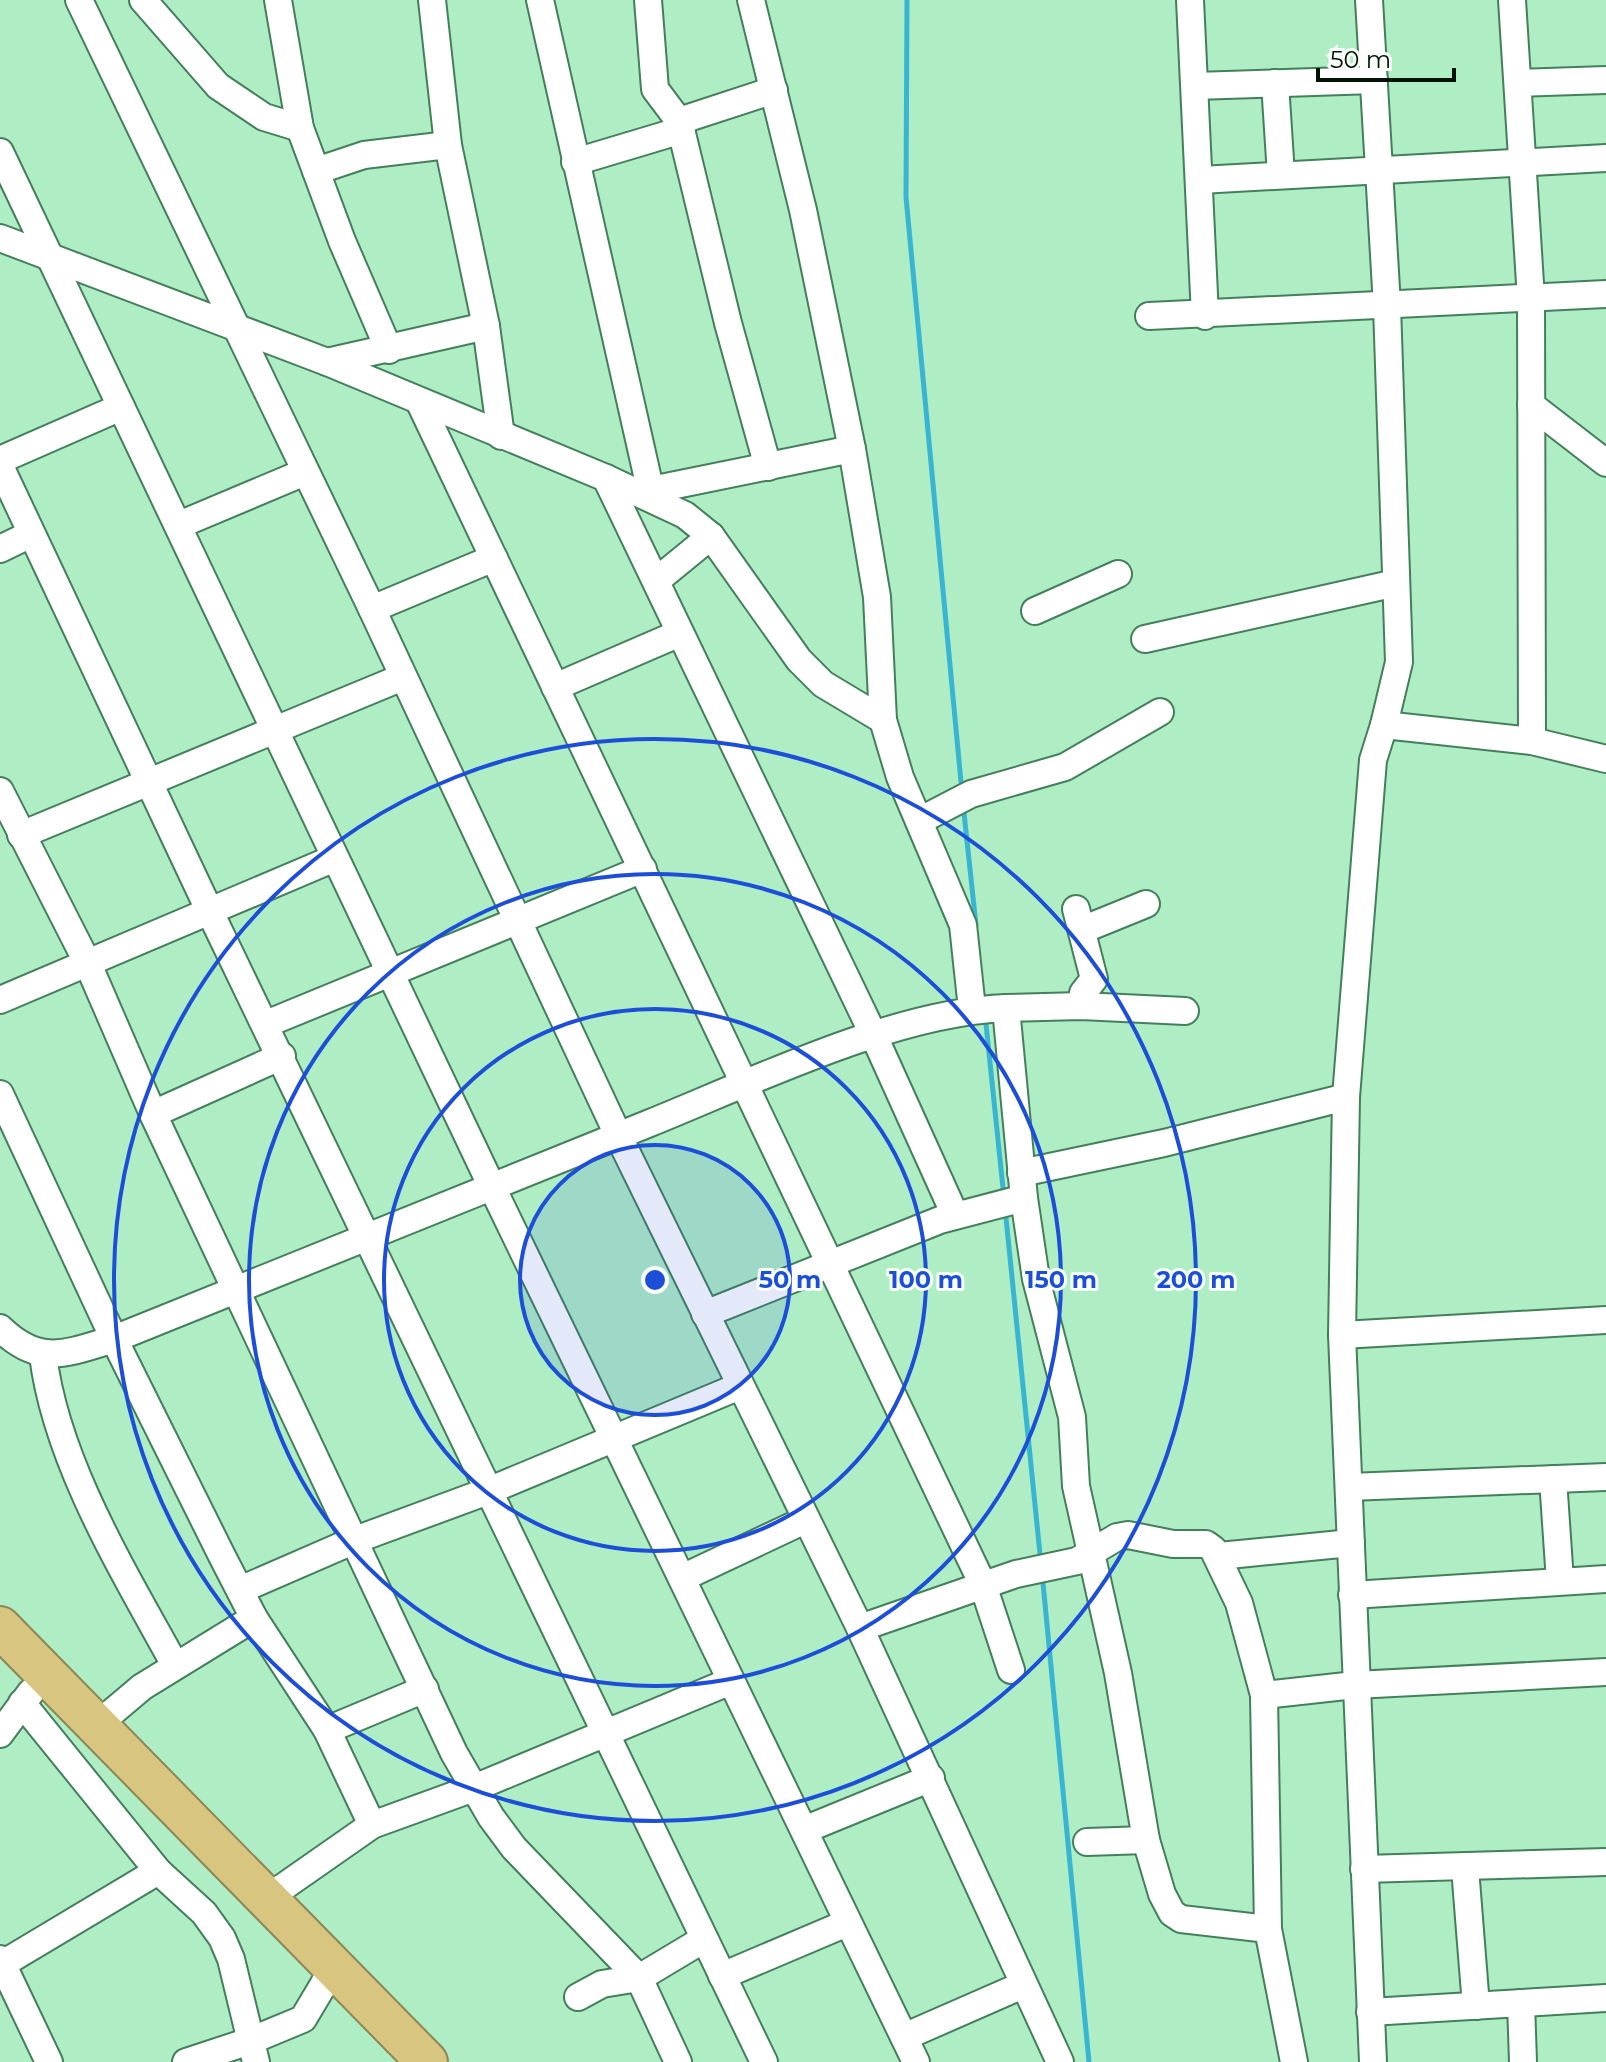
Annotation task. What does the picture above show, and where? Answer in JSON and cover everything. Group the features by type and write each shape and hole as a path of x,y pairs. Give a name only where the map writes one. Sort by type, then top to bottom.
{"highway":[{"path":"0,1627 34,1688 97,1725 427,2062"}],"street":[{"path":"79,0 372,609 618,1135 860,1628 1060,2062"},
{"path":"143,0 218,86 264,117 300,128"},
{"path":"278,0 300,128 389,350"},
{"path":"432,0 448,145 486,326 501,436"},
{"path":"540,0 651,494"},
{"path":"648,0 655,89 680,126 728,323 768,467"},
{"path":"751,0 774,90 852,449 877,597 883,720 900,777 963,925 972,1009"},
{"path":"1190,0 1205,316"},
{"path":"1369,0 1387,306 1399,662 1373,760 1346,1097 1342,1335 1373,2062"},
{"path":"1512,0 1531,299 1532,741"},
{"path":"1195,86 1374,80"},
{"path":"1518,83 1606,80"},
{"path":"1275,83 1281,175"},
{"path":"575,162 774,90"},
{"path":"316,171 364,155 448,145"},
{"path":"0,152 491,1185 616,1437 916,2062"},
{"path":"1200,180 1606,158"},
{"path":"0,238 327,362 501,436 651,494 711,536 799,660 823,684 883,720"},
{"path":"1149,316 1205,316 1606,294"},
{"path":"327,362 486,326"},
{"path":"419,401 983,1585 1011,1670"},
{"path":"1531,405 1606,463"},
{"path":"121,407 0,463 210,912 368,1235 761,2061"},
{"path":"651,494 852,449"},
{"path":"179,525 305,472"},
{"path":"606,478 874,1036 955,1215"},
{"path":"0,549 31,534"},
{"path":"656,581 711,536"},
{"path":"372,609 494,558"},
{"path":"1035,611 1118,574"},
{"path":"1145,639 1396,583"},
{"path":"555,687 680,633"},
{"path":"21,835 403,677"},
{"path":"919,821 971,794 1065,767 1160,712"},
{"path":"1384,725 1532,741 1606,759"},
{"path":"0,791 88,964 153,1114 474,1788 514,1848 639,1978 678,2062"},
{"path":"0,1000 335,858"},
{"path":"266,1024 643,869"},
{"path":"1081,1006 1083,993 1094,979 1079,920 1146,904"},
{"path":"0,1328 43,1355 59,1355 114,1339 745,1084 874,1036 972,1009 1081,1006 1185,1011"},
{"path":"1006,1008 1023,1186 1036,1279 1072,1417 1076,1486 1118,1673 1154,1874 1172,1913 1190,1923 1268,1929"},
{"path":"153,1114 282,1056"},
{"path":"0,1094 114,1339 254,1618 327,1730 372,1825"},
{"path":"705,1314 1023,1186 1164,1143 1346,1097"},
{"path":"1342,1335 1606,1320"},
{"path":"43,1355 47,1385 85,1491 175,1665"},
{"path":"240,1590 355,1540 488,1491 740,1386"},
{"path":"1349,1487 1606,1477"},
{"path":"1553,1479 1560,1581"},
{"path":"682,1578 805,1520"},
{"path":"860,1628 983,1585 1090,1556 1117,1537 1128,1535 1173,1544 1206,1544 1219,1556 1239,1603 1264,1695 1268,1929 1294,2062"},
{"path":"1219,1556 1351,1543"},
{"path":"1352,1595 1606,1579"},
{"path":"97,1725 175,1665 254,1618"},
{"path":"1264,1695 1355,1685 1606,1672"},
{"path":"266,1899 372,1825 605,1736 731,1681"},
{"path":"0,1734 34,1688 158,1871 204,1913 222,1938 231,1959 253,2052"},
{"path":"327,1730 425,1689"},
{"path":"804,1830 931,1778"},
{"path":"1087,1842 1146,1840"},
{"path":"1364,1869 1606,1862"},
{"path":"1465,1868 1476,2006"},
{"path":"49,2062 2,1961 158,1871"},
{"path":"722,1976 847,1923"},
{"path":"578,1997 602,1984 639,1978 704,1939"},
{"path":"186,2062 253,2052 303,2019 334,1967"},
{"path":"904,2037 1023,1985"},
{"path":"1370,2012 1606,1998"},
{"path":"1521,2003 1523,2062"}],"waterway":[{"path":"907,0 906,197 961,782"},
{"path":"964,813 976,925"},
{"path":"986,1024 1003,1188"},
{"path":"1006,1218 1040,1554"},
{"path":"1043,1583 1089,2062"}]}
